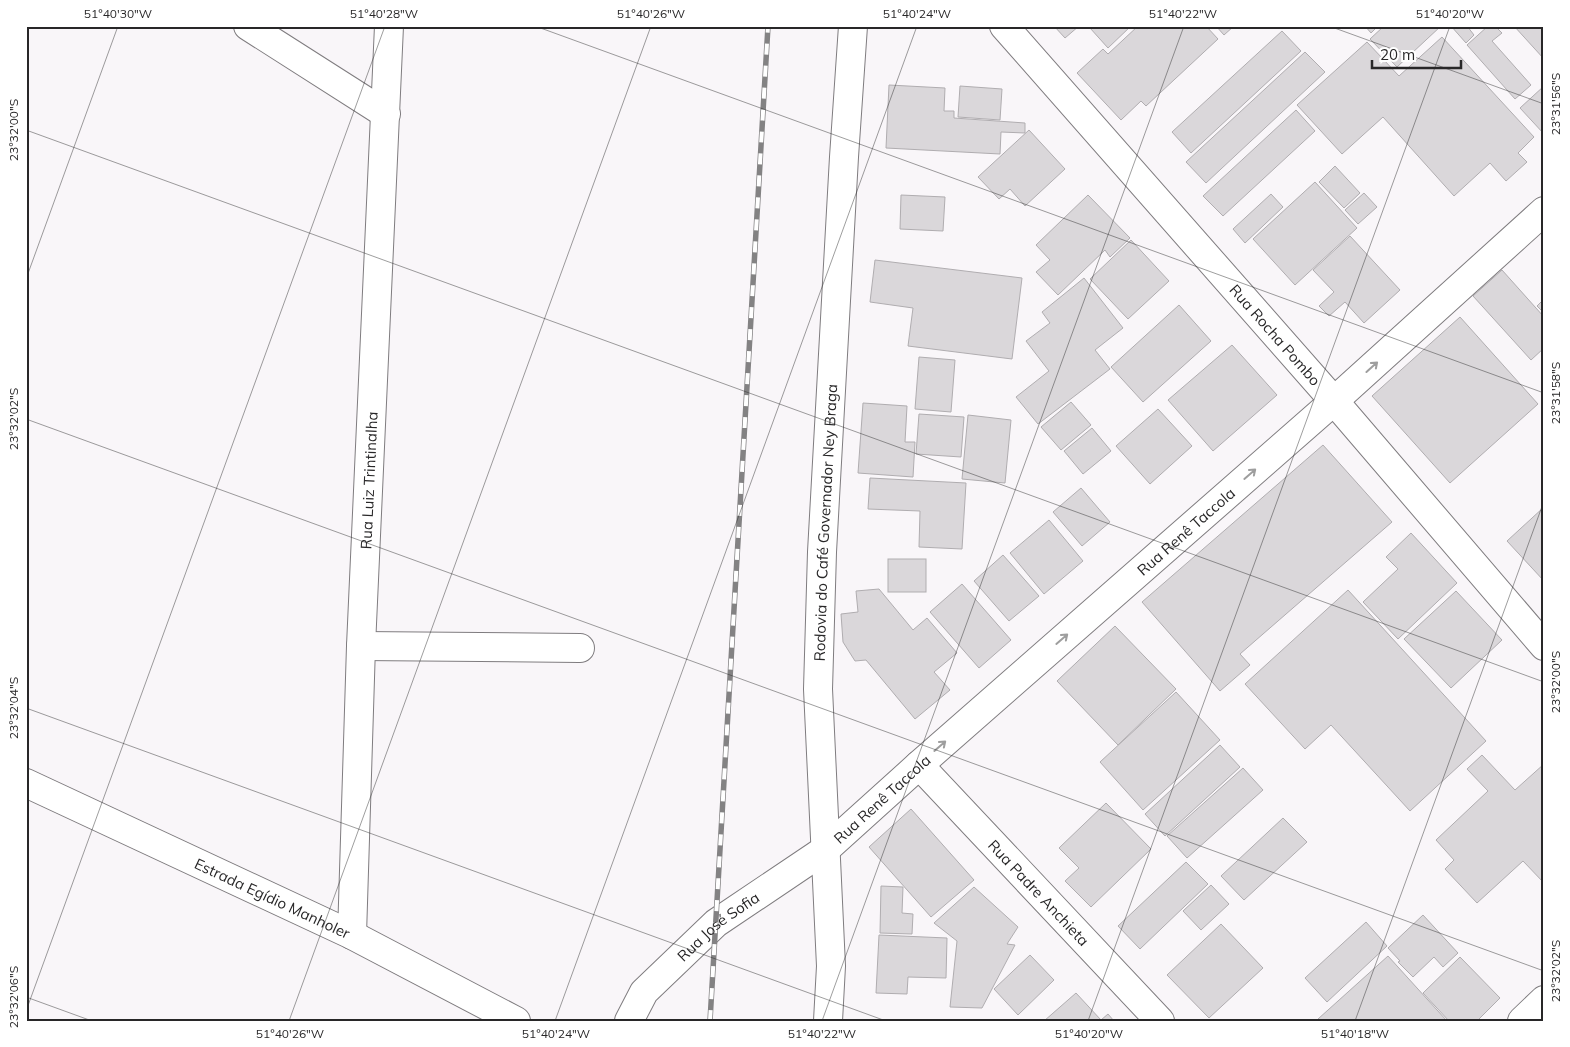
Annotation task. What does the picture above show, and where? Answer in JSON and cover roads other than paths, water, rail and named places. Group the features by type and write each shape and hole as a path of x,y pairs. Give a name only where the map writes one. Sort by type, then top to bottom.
{"street":[{"path":"248,26 386,114"},
{"name":"Rua Luiz Trintinalha","path":"352,935 361,646 389,26"},
{"name":"Rodovia do Café Governador Ney Braga","path":"828,1021 831,966 818,689 822,562 853,26"},
{"name":"Rua Rocha Pombo","path":"1004,26 1334,401 1544,646"},
{"name":"Rua Renê Taccola","path":"826,849 1334,401 1544,211"},
{"path":"361,646 580,648"},
{"name":"Rua Padre Anchieta","path":"919,765 1160,1021"},
{"name":"Estrada Egídio Manholer","path":"26,783 352,935 516,1021"},
{"name":"Rua José Sofia","path":"629,1021 644,992 716,923 826,849"},
{"path":"1522,1021 1544,1000"}],"railway":[{"path":"710,1021 768,26"}]}
